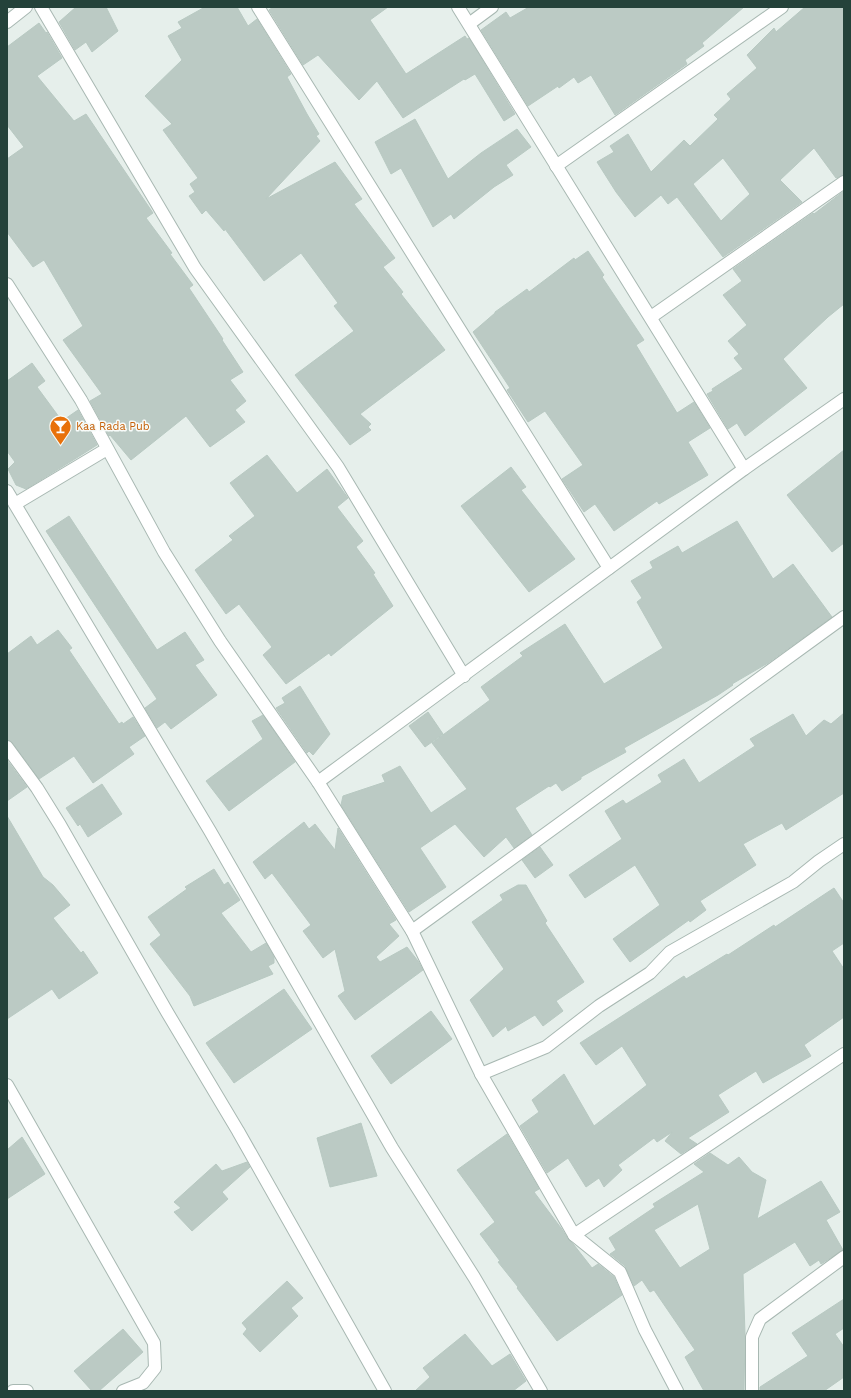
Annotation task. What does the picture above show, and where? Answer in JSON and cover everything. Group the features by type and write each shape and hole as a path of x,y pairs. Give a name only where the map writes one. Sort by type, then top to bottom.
{"street":[{"path":"7,22 26,7"},
{"path":"41,7 195,268 338,467 464,676"},
{"path":"258,7 609,568"},
{"path":"458,7 744,469"},
{"path":"469,24 492,7"},
{"path":"556,166 782,7"},
{"path":"651,317 844,182"},
{"path":"7,284 81,400 172,565 220,640 318,782 412,931 481,1074 574,1235 620,1272 645,1330 677,1391"},
{"path":"318,782 744,469 844,399"},
{"path":"15,504 107,449"},
{"path":"7,491 210,831 392,1148 474,1277 541,1391"},
{"path":"412,931 844,617"},
{"path":"7,747 37,788 60,825 167,1012 242,1138 385,1391"},
{"path":"481,1074 546,1047 600,1006 650,973 670,952 793,882 819,861 844,844"},
{"path":"574,1235 844,1054"},
{"path":"7,1085 154,1343 155,1368 143,1383 123,1391"},
{"path":"752,1391 752,1337 760,1320 844,1257"},
{"path":"13,1391 27,1391"}],"building":[{"path":"76,7 106,7 118,31 92,52 86,42 75,50 59,22"},
{"path":"205,7 237,7 248,26 257,19 291,74 287,77 319,134 316,136 320,141 266,199 335,162 362,199 354,204 395,258 383,267 403,292 401,294 445,350 360,414 371,424 368,427 371,430 350,445 295,375 354,331 334,306 338,303 301,253 264,281 225,229 224,231 206,210 202,214 189,196 195,192 190,184 198,178 163,130 172,124 145,96 182,60 168,36 182,28 178,22"},
{"path":"273,7 388,7 370,20 406,74 465,36 467,39 469,38 515,114 504,121 475,74 465,80 464,79 403,118 377,81 359,100 318,55 303,65 269,10"},
{"path":"529,7 744,7 702,43 704,46 685,60 687,64 615,115 591,75 578,83 574,77 559,88 558,86 528,106 481,30 506,12 510,18"},
{"path":"805,7 844,7 844,175 836,178 814,148 780,180 802,202 723,257 677,197 668,204 661,195 635,217 616,192 597,162 614,152 610,146 628,134 651,172 684,140 690,146 718,119 714,115 731,99 727,94 757,68 747,55 774,28 776,32","holes":["723,158 750,194 721,221 693,184"]},
{"path":"39,23 46,33 47,32 62,58 37,76 74,121 86,114 153,213 146,218 193,285 189,288 243,372 230,380 246,401 235,410 245,422 210,447 186,416 131,460 110,435 109,436 90,401 102,394 63,340 83,326 44,260 33,267 7,232 7,159 24,147 7,125 7,47"},
{"path":"415,119 448,179 481,153 517,129 531,147 506,165 513,175 494,187 454,219 451,214 433,227 401,168 391,174 375,142"},
{"path":"844,191 844,304 783,359 807,388 745,436 737,423 728,429 707,394 713,391 712,389 743,369 734,358 739,354 728,341 747,325 723,295 742,281 733,269 813,213 814,214"},
{"path":"588,251 604,275 602,277 644,340 636,345 677,413 694,402 710,428 688,442 708,475 659,504 657,501 614,531 595,504 584,512 562,479 583,465 545,411 528,422 507,390 510,388 473,332 495,312 527,289 529,292 574,258 575,260"},
{"path":"32,363 45,381 37,387 62,421 78,410 97,445 26,489 16,485 8,469 15,462 7,451 7,381"},
{"path":"844,450 844,543 832,552 787,495"},
{"path":"267,455 297,493 327,469 348,498 337,507 363,541 356,547 375,573 373,574 393,606 331,656 329,653 286,684 263,655 272,647 239,604 226,614 195,570 233,540 229,536 255,516 230,483"},
{"path":"511,467 526,487 521,490 575,559 529,592 461,506"},
{"path":"69,516 157,650 185,632 204,660 195,665 217,695 171,729 165,722 157,728 145,708 157,699 46,531"},
{"path":"737,521 773,579 793,564 832,617 768,663 732,684 733,685 718,695 624,748 626,752 581,777 581,779 562,791 556,783 515,808 532,835 514,848 506,837 484,857 455,824 420,848 446,887 409,912 341,805 343,796 385,782 382,775 400,766 431,813 467,789 432,743 490,700 481,687 523,656 520,653 565,624 604,684 663,648 637,602 642,598 631,581 653,568 650,562 678,546 682,553"},
{"path":"58,630 72,648 69,650 119,724 122,722 123,724 133,717 145,736 129,747 134,754 93,783 74,756 39,779 13,743 7,740 7,654 31,636 37,645"},
{"path":"300,686 330,734 313,755 309,751 307,753 276,708 285,703 282,698"},
{"path":"428,712 443,734 425,747 409,726"},
{"path":"844,713 844,793 786,830 782,823 743,844 756,865 700,901 706,910 690,922 689,920 630,962 613,939 660,905 635,865 585,898 569,875 622,839 605,811 623,800 626,804 662,782 658,775 684,759 699,783 755,746 750,739 793,714 806,736 824,720 831,724"},
{"path":"263,715 295,762 229,811 206,781 263,739 252,721"},
{"path":"7,760 27,787 7,801"},
{"path":"102,784 122,814 88,837 80,824 78,826 66,808"},
{"path":"7,816 43,877 53,885 70,905 53,918 81,953 83,951 98,973 59,999 52,989 7,1019"},
{"path":"304,822 309,829 315,824 335,850 338,828 396,920 389,924 399,936 376,957 380,962 407,947 423,970 355,1020 338,996 345,991 335,949 323,958 303,931 311,925 272,873 265,879 253,862"},
{"path":"540,847 553,865 535,878 522,860"},
{"path":"214,869 224,885 228,882 240,900 221,913 251,952 266,943 274,957 274,963 268,966 273,974 194,1006 190,996 150,944 161,935 148,917 187,889 185,887"},
{"path":"518,885 526,885 547,921 545,923 584,982 556,1001 563,1011 543,1026 535,1015 508,1031 506,1026 493,1037 470,1000 504,969 472,922 503,900 500,895"},
{"path":"834,888 844,903 844,943 832,951 844,969 844,1017 804,1045 811,1056 763,1083 756,1071 718,1095 729,1112 688,1138 697,1144 681,1154 665,1141 672,1132 657,1142 654,1138 618,1165 622,1170 604,1187 599,1178 586,1187 568,1158 547,1173 520,1126 539,1112 532,1100 564,1074 594,1126 647,1085 622,1046 596,1065 580,1043 684,976 686,979 727,954 728,955 774,925 775,927"},
{"path":"284,989 312,1029 234,1083 206,1043"},
{"path":"431,1011 452,1039 391,1084 371,1056"},
{"path":"361,1123 377,1176 330,1187 317,1138"},
{"path":"507,1134 539,1189 534,1192 568,1239 592,1268 598,1264 614,1277 622,1295 557,1341 498,1262 500,1261 480,1234 495,1222 457,1170"},
{"path":"22,1137 45,1174 7,1199 7,1150"},
{"path":"710,1153 728,1165 739,1157 752,1172 766,1180 757,1219 821,1181 840,1212 826,1220 843,1250 821,1264 819,1260 810,1266 795,1242 743,1274 745,1334 744,1391 704,1391 685,1357 695,1350 654,1290 650,1292 642,1280 634,1286 625,1266 610,1254 616,1250 609,1238 655,1207 653,1204 704,1172 694,1164","holes":["698,1204 710,1249 680,1268 654,1230"]},
{"path":"247,1162 250,1167 222,1192 228,1199 192,1231 174,1212 181,1208 174,1202 216,1164 222,1171"},
{"path":"287,1281 303,1298 291,1308 298,1316 260,1352 243,1334 247,1329 242,1323"},
{"path":"844,1299 844,1328 835,1334 844,1347 844,1377 824,1391 760,1391 760,1387 808,1356 792,1333"},
{"path":"123,1329 143,1352 99,1391 92,1391 74,1371"},
{"path":"465,1334 492,1366 510,1354 526,1381 513,1391 415,1391 430,1377 423,1368"}],"place":[{"name":"Kaa Rada Pub","path":"60,446"}]}
